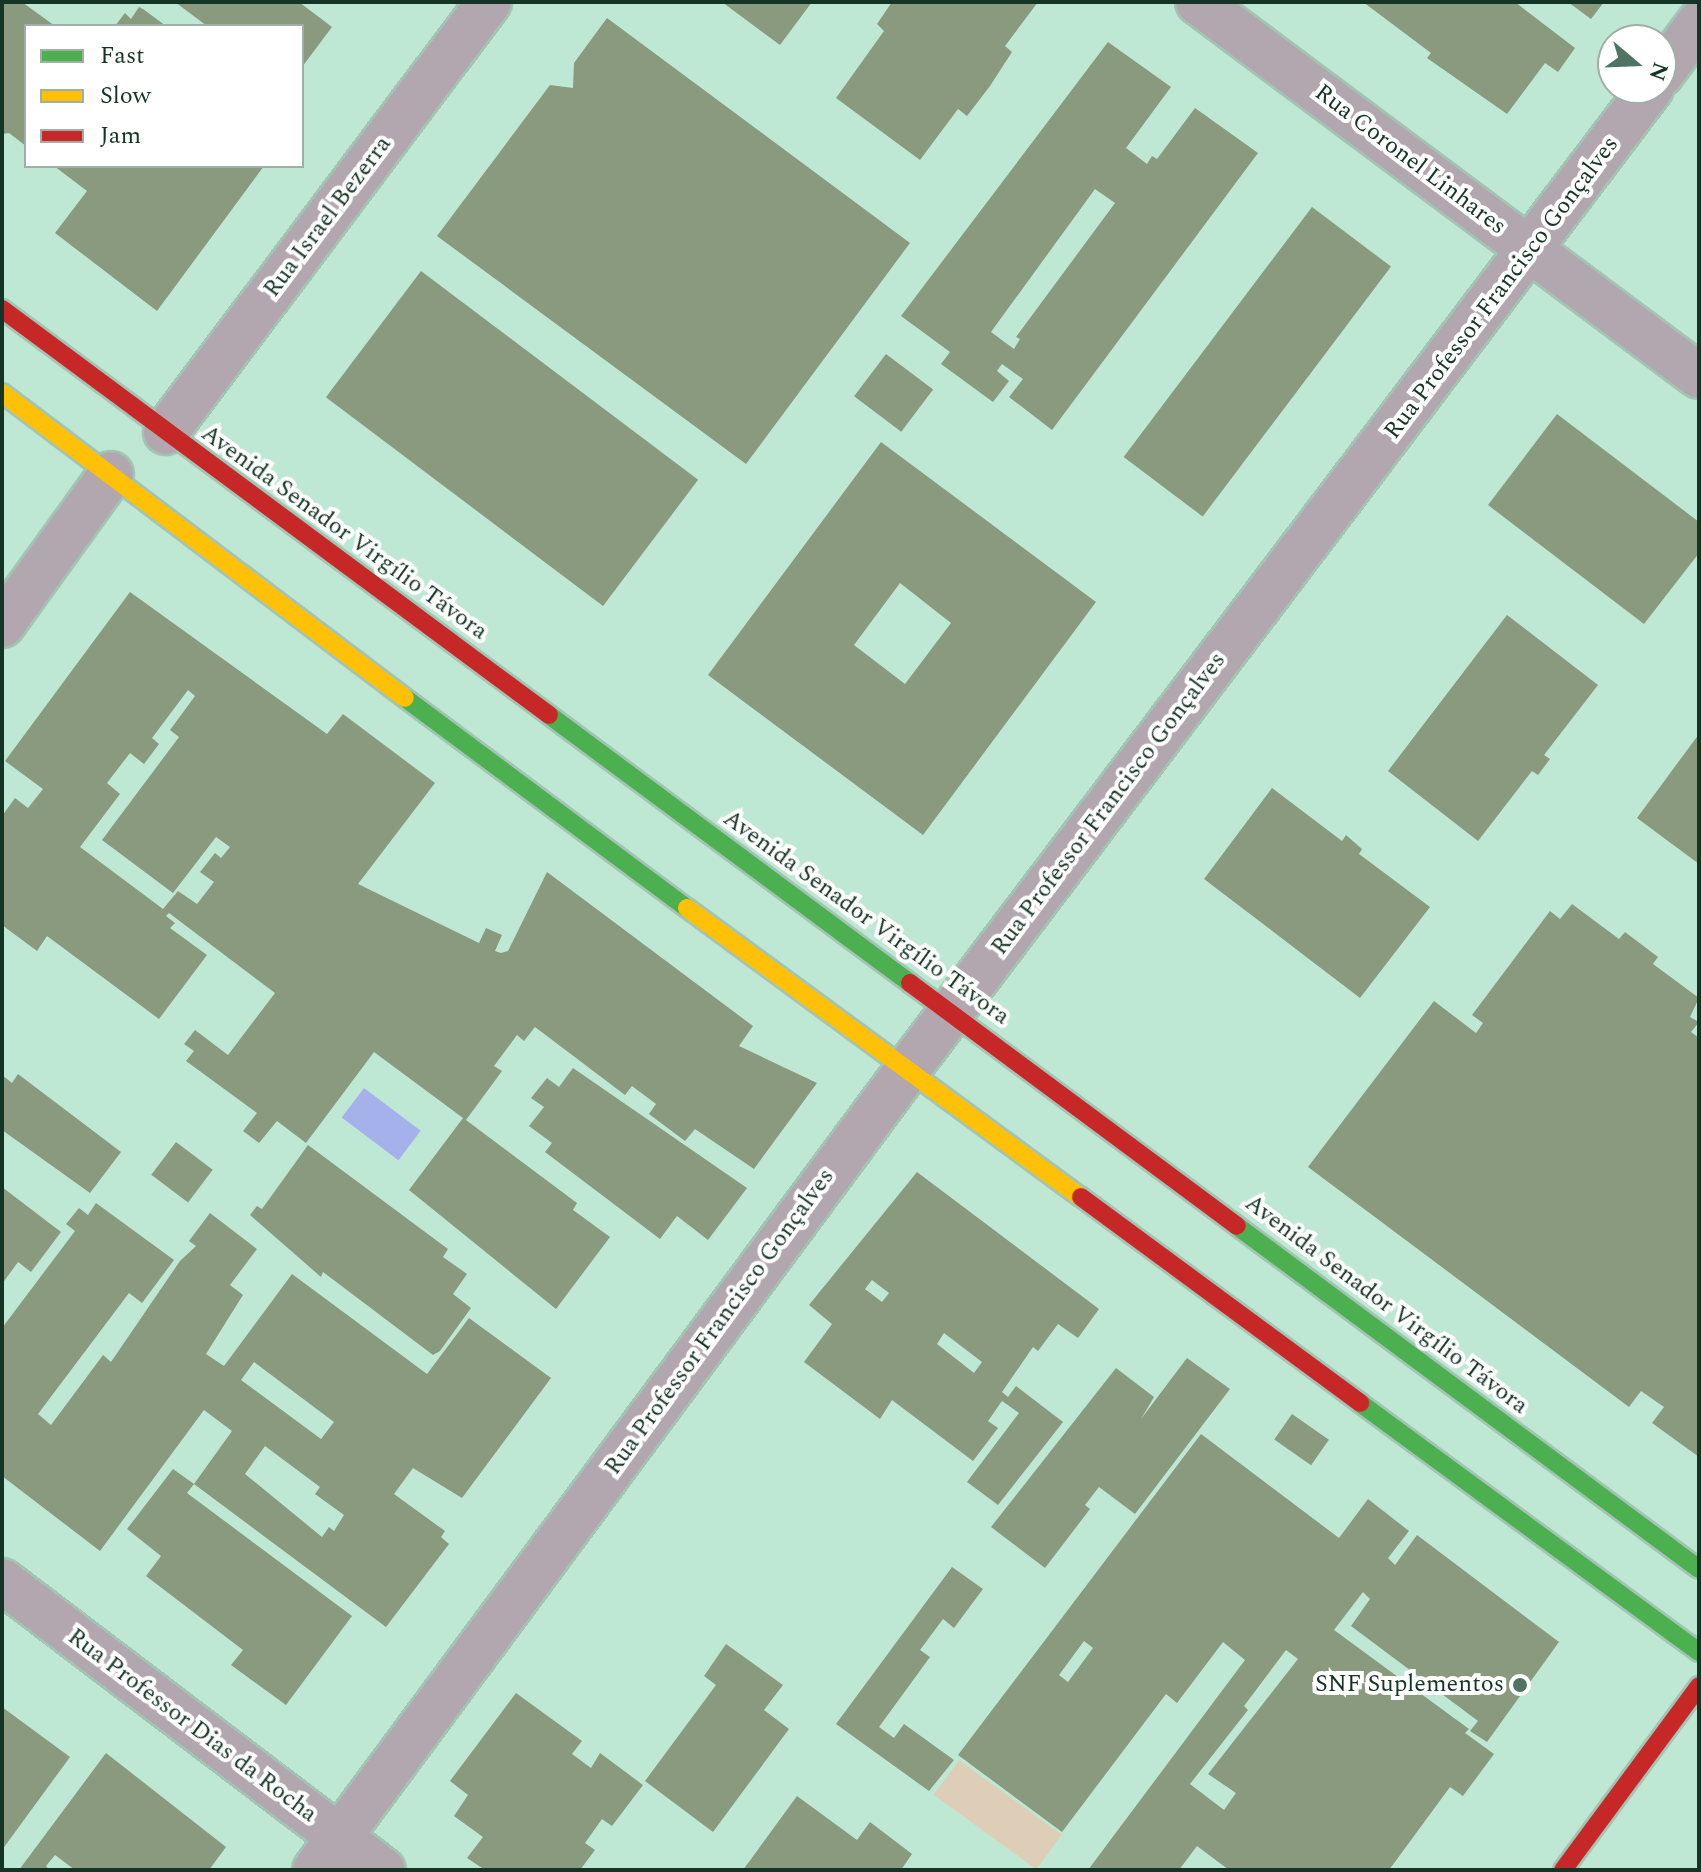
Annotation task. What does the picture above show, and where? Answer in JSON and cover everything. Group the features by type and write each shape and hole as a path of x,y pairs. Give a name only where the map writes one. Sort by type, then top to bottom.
{"main road":[{"name":"Avenida Senador Virgílio Távora","path":"2,309 952,1010 1699,1569"},
{"path":"2,393 529,792 1699,1652"},
{"path":"1563,1870 1699,1686"}],"street":[{"name":"Rua Israel Bezerra","path":"166,432 489,2"},
{"name":"Rua Coronel Linhares","path":"1198,2 1699,376"},
{"path":"1677,53 1699,23"},
{"name":"Rua Professor Francisco Gonçalves","path":"327,1854 952,1010 1531,251 1639,104"},
{"path":"2,625 111,474"},
{"name":"Rua Professor Dias da Rocha","path":"2,1581 327,1854 383,1870"}],"shaded area":[{"path":"959,1760 1062,1835 1036,1869 934,1795"}],"water":[{"path":"364,1088 421,1131 398,1160 342,1118"}],"building":[{"path":"2,2 22,2 52,24 24,24 24,144 9,133 2,134"},
{"path":"175,2 299,2 332,27 304,64 304,24 204,24"},
{"path":"722,2 812,2 780,45"},
{"path":"892,2 1038,2 1005,46 1012,52 990,86 967,116 958,109 920,160 836,98 884,31 877,24"},
{"path":"1363,2 1515,2 1575,48 1558,72 1545,63 1507,114 1427,58 1431,53"},
{"path":"1568,2 1604,2 1591,19"},
{"path":"139,7 163,24 117,24 125,13 131,19"},
{"path":"607,18 910,243 746,464 437,236 550,85 573,88 574,63"},
{"path":"1108,42 1171,87 1126,148 1147,164 1152,156 1157,159 1195,108 1258,153 1052,430 1009,397 1023,379 1002,364 997,371 1009,381 993,402 941,364 950,352 901,316","holes":["1095,189 1115,203 1016,337 1020,339 1014,349 991,332"]},
{"path":"57,168 263,168 157,311 55,233 87,191"},
{"path":"1312,207 1391,267 1203,517 1124,457"},
{"path":"421,271 698,480 603,606 326,397"},
{"path":"886,354 933,390 901,432 854,396"},
{"path":"1557,414 1699,522 1699,553 1644,624 1488,505"},
{"path":"881,442 1096,602 923,835 708,675","holes":["900,583 951,623 905,684 854,645"]},
{"path":"130,592 327,734 343,714 435,783 358,884 479,943 486,928 502,935 495,951 501,953 508,951 547,872 753,1026 739,1046 817,1083 754,1169 695,1129 685,1141 649,1114 656,1104 632,1086 625,1095 535,1027 524,1041 517,1035 494,1066 502,1071 466,1120 577,1203 573,1210 610,1237 556,1309 409,1190 463,1118 374,1052 306,1143 277,1121 259,1143 243,1131 257,1113 186,1061 194,1051 184,1044 195,1030 228,1055 275,993 169,913 166,916 175,923 170,928 207,955 159,1019 47,936 37,951 2,925 2,816 15,798 28,808 43,789 5,761","holes":["188,690 195,696 170,730 179,737 102,840 173,893 216,837 230,847 221,858 215,853 200,872 214,882 197,904 178,891 163,909 80,847 120,794 107,783 130,753 144,764 159,744 152,738"]},
{"path":"1507,615 1598,685 1544,755 1550,759 1538,775 1532,771 1478,841 1388,771"},
{"path":"1699,734 1699,864 1637,818"},
{"path":"1272,788 1342,841 1346,835 1362,849 1359,854 1430,907 1360,998 1204,879"},
{"path":"1572,904 1619,939 1625,932 1658,957 1653,964 1699,998 1690,1017 1699,1022 1691,1032 1699,1038 1699,1457 1652,1423 1664,1407 1641,1391 1629,1407 1308,1167 1434,1001 1476,1033 1483,1023 1472,1015 1550,911 1560,919"},
{"path":"573,1068 747,1188 708,1240 677,1216 660,1239 545,1152 552,1143 529,1126 544,1107 531,1098 547,1078 559,1087"},
{"path":"18,1074 121,1152 90,1193 2,1130 2,1075 12,1083"},
{"path":"176,1142 213,1170 188,1202 151,1175"},
{"path":"308,1145 448,1249 443,1257 467,1274 453,1294 471,1308 440,1351 433,1355 323,1272 321,1277 250,1215 257,1206 262,1209"},
{"path":"917,1172 1099,1309 1078,1338 1058,1324 1038,1351 1033,1347 1002,1392 1008,1397 1016,1386 1063,1422 998,1505 967,1482 1019,1413 1002,1401 988,1421 998,1428 973,1461 892,1400 880,1419 804,1362 832,1324 809,1305","holes":["872,1280 889,1293 882,1302 865,1289","944,1333 982,1362 974,1373 937,1344"]},
{"path":"2,1187 61,1232 31,1272 18,1262 2,1284"},
{"path":"96,1203 174,1260 142,1303 129,1293 38,1414 51,1425 103,1355 111,1362 180,1261 196,1246 189,1241 210,1213 257,1249 230,1285 243,1295 206,1354 224,1366 292,1274 427,1374 469,1318 551,1378 462,1498 413,1468 394,1494 445,1531 441,1537 449,1544 386,1627 194,1484 232,1431 204,1410 100,1551 2,1476 2,1328 75,1231 66,1224 79,1208 88,1215","holes":["254,1362 334,1422 321,1439 241,1380","265,1446 320,1487 315,1494 344,1515 334,1531 329,1527 322,1537 245,1474"]},
{"path":"1187,1358 1230,1389 1135,1514 1099,1487 1085,1505 1090,1509 1045,1568 991,1527 1116,1368 1154,1397 1141,1419"},
{"path":"1292,1414 1329,1440 1311,1465 1274,1439"},
{"path":"1201,1434 1339,1538 1368,1499 1409,1531 1388,1558 1395,1565 1417,1535 1559,1642 1487,1742 1470,1731 1478,1721 1351,1626 1370,1599 1363,1592 1334,1630 1469,1729 1465,1733 1494,1754 1463,1796 1450,1787 1389,1870 1229,1870 1197,1846 1179,1870 1088,1870 1245,1660 1223,1642 1177,1703 1166,1694 1062,1832 958,1755","holes":["1084,1641 1093,1648 1068,1682 1059,1675","1286,1650 1298,1659 1208,1774 1236,1793 1224,1810 1190,1784 1248,1710 1244,1706"]},
{"path":"173,1469 194,1484 187,1493 352,1616 286,1705 231,1665 243,1650 146,1576 161,1556 127,1529"},
{"path":"952,1567 983,1589 954,1628 943,1619 920,1650 930,1657 879,1727 894,1738 904,1724 954,1760 929,1791 836,1724"},
{"path":"726,1644 783,1685 764,1710 789,1729 713,1832 645,1781 716,1685 704,1676"},
{"path":"516,1693 582,1741 572,1754 591,1768 600,1753 643,1785 612,1826 602,1819 585,1843 595,1850 580,1870 485,1870 467,1858 483,1837 454,1816 468,1795 450,1781"},
{"path":"2,1707 70,1757 2,1850"},
{"path":"106,1753 226,1847 209,1870 75,1870 55,1855 46,1866 49,1870 19,1870"},
{"path":"797,1796 857,1840 870,1822 912,1854 901,1870 743,1870"}],"traffic: fast":[{"path":"405,698 687,908"},
{"path":"549,715 910,983"},
{"path":"1237,1226 1699,1569"},
{"path":"1360,1403 1699,1652"}],"traffic: slow":[{"path":"2,393 405,698"},
{"path":"687,908 1081,1197"}],"traffic: jam":[{"path":"2,309 549,715"},
{"path":"910,983 1237,1226"},
{"path":"1081,1197 1360,1403"},
{"path":"1563,1870 1699,1686"}],"place":[{"name":"SNF Suplementos","path":"1520,1685"}]}
